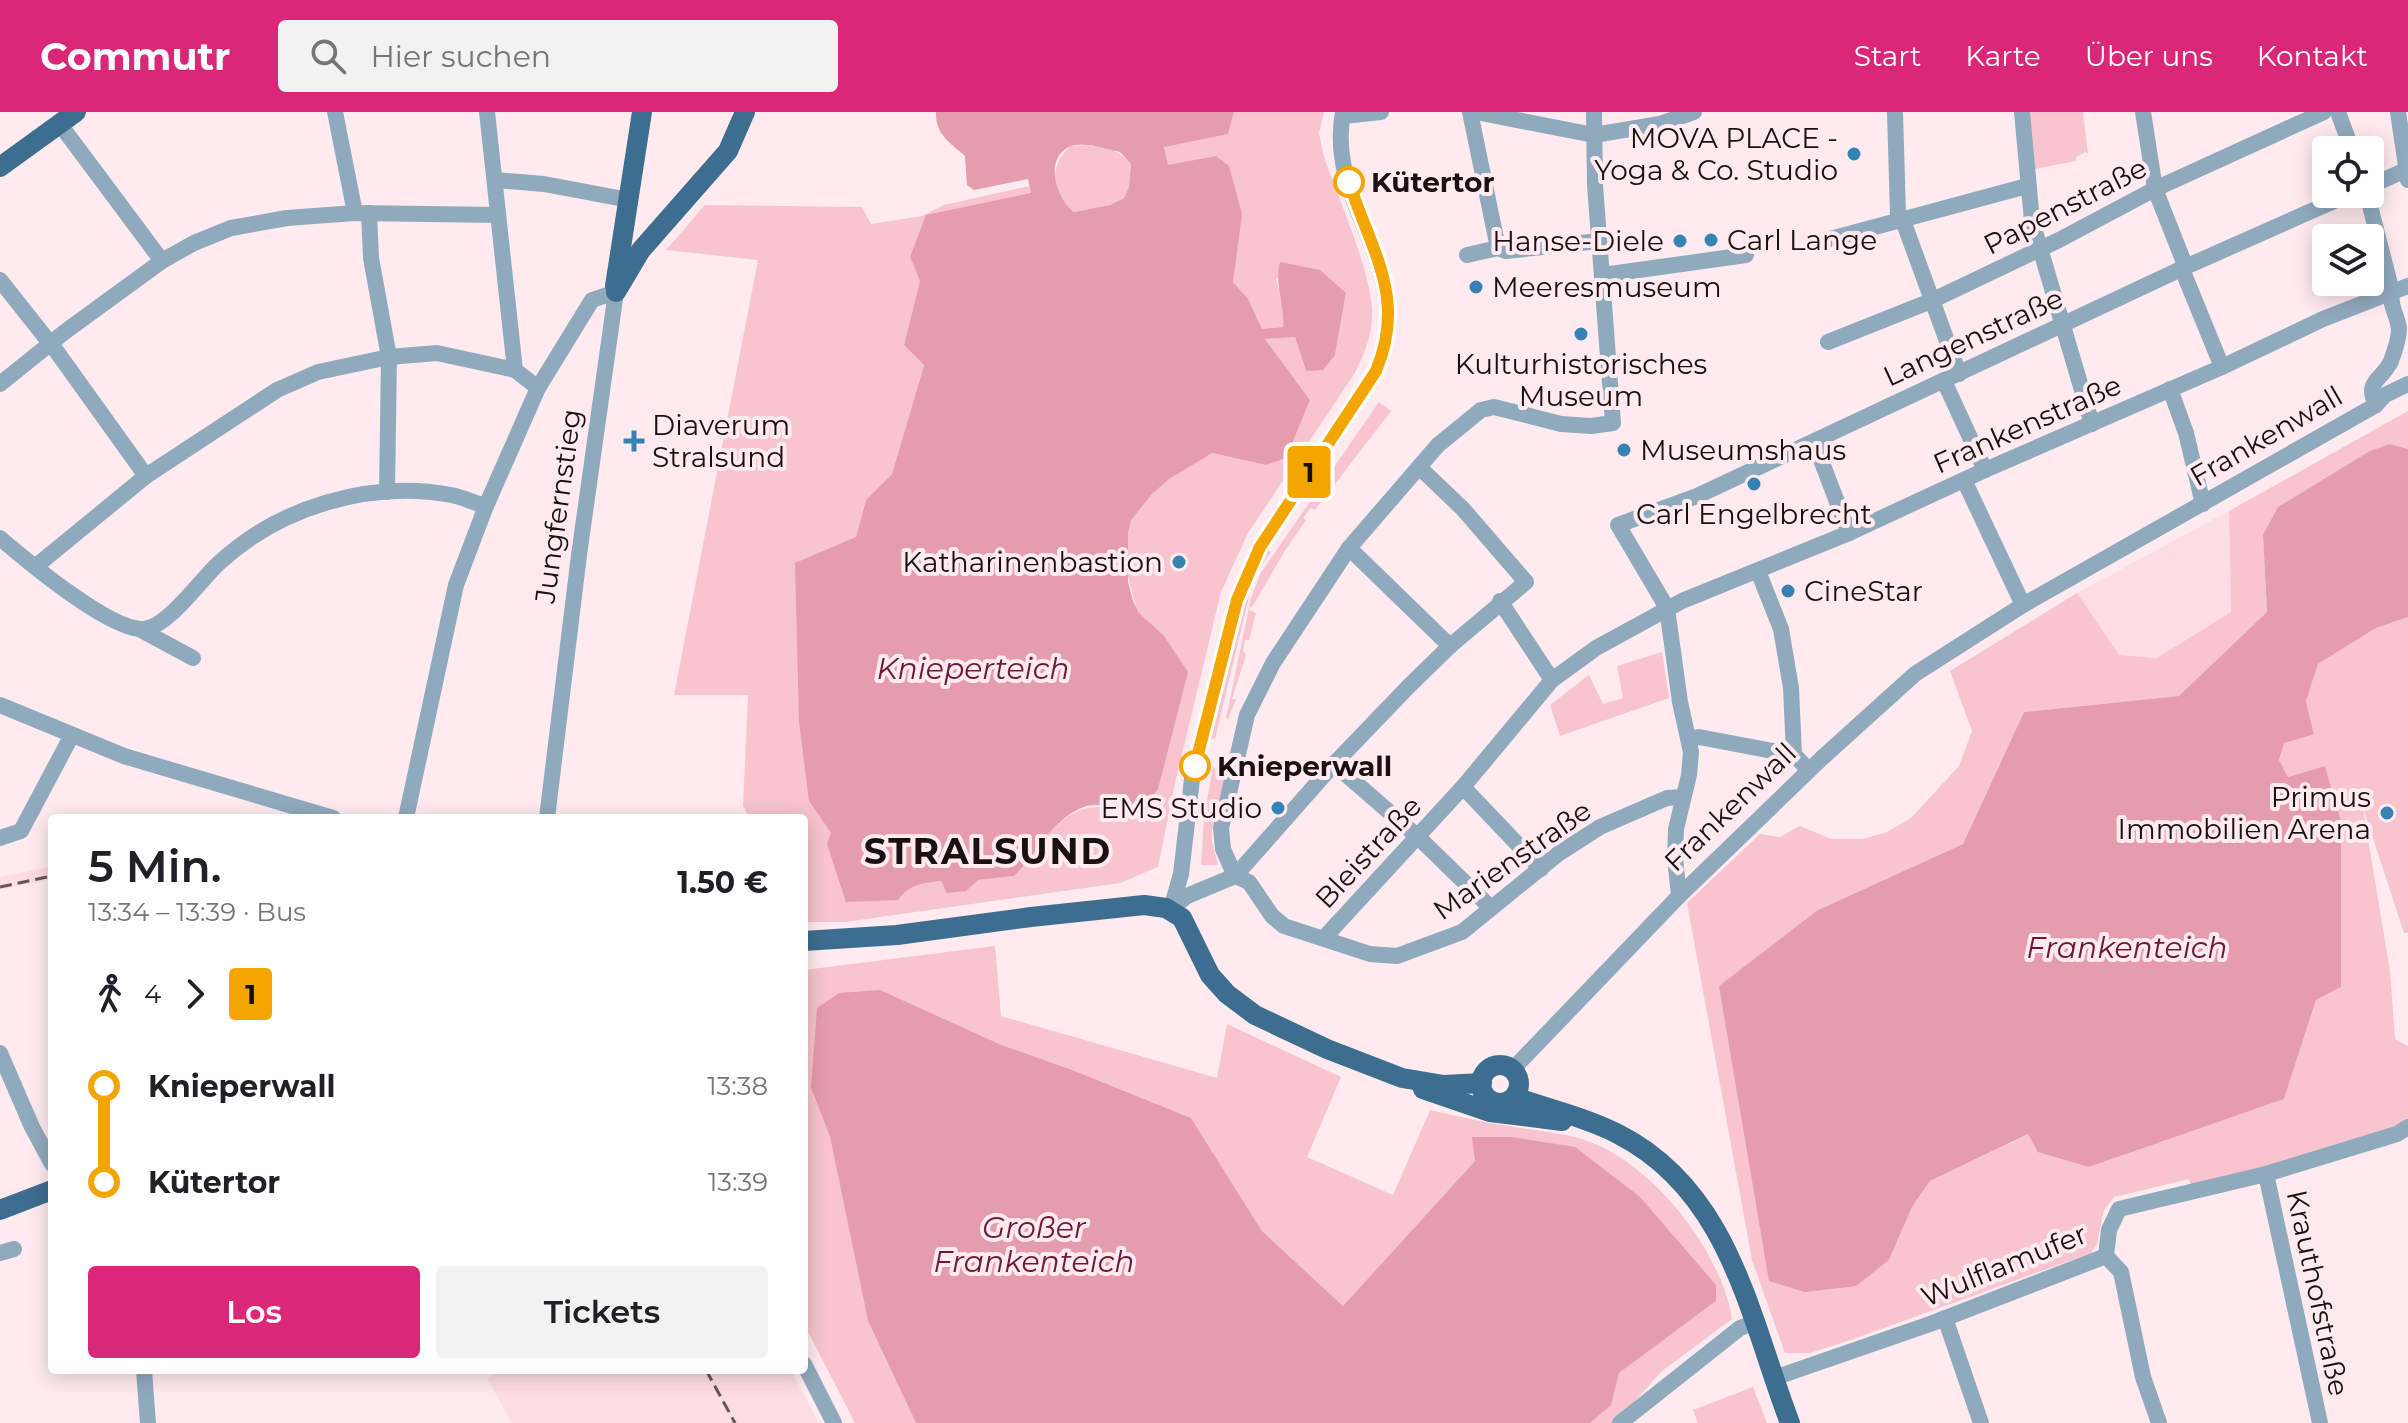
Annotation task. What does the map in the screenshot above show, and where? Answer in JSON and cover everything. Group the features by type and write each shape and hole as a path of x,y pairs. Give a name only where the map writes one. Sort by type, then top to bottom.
{"main road":[{"name":"Jungfernstieg","path":"616,292 642,112"},
{"path":"616,292 641,250 728,151 745,112"},
{"path":"0,167 68,117"},
{"path":"629,202 631,216 638,224 654,226 668,221"},
{"path":"808,952 897,935 1053,914 1144,905 1171,909"},
{"name":"Frankenwall","path":"1171,909 1182,918 1210,975 1243,1007 1301,1037 1402,1078 1444,1085 1482,1083 1490,1068 1502,1066 1512,1070"},
{"path":"808,941 897,935"},
{"path":"1512,1070 1518,1080 1515,1097"},
{"path":"1402,1078 1431,1094 1490,1112 1557,1121 1578,1118"},
{"path":"1482,1083 1482,1090 1490,1100 1503,1103 1515,1097 1616,1133 1639,1146 1690,1190 1712,1223 1737,1272 1790,1423"},
{"path":"0,1210 48,1192"}],"street":[{"path":"335,112 362,213 389,357 387,492"},
{"path":"487,112 515,370"},
{"path":"1171,909 1181,874 1192,779 1237,600 1260,547 1376,371 1387,333 1389,309 1384,280 1357,208 1340,149 1343,114 1381,112"},
{"path":"1498,248 1473,112 1594,135 1660,124 1694,112"},
{"path":"1235,876 1223,849 1221,828 1247,715 1273,663 1349,548 1438,445 1481,410 1494,407 1561,424 1591,426 1613,423 1599,241 1594,112"},
{"path":"1895,112 1898,215 1959,374"},
{"path":"2022,112 2027,186 2038,249 2092,424"},
{"path":"2143,112 2155,189 2222,367"},
{"name":"Papenstraße","path":"1828,342 1931,301 2155,189 2324,112"},
{"path":"2338,112 2347,136"},
{"path":"2384,181 2407,174 2398,112"},
{"path":"68,117 162,261"},
{"path":"495,180 544,184 629,202"},
{"path":"1819,242 2027,186"},
{"name":"Langenstraße","path":"1667,608 1618,525 1697,496 2062,324 2318,208"},
{"path":"2372,208 2400,289 2391,300 2399,331 2391,362 2372,386 2371,394 2376,405"},
{"path":"0,384 162,261 194,243 231,228 287,218 362,213 498,215"},
{"path":"1467,255 1498,248 1506,251 1599,241"},
{"path":"1603,275 1746,255"},
{"path":"0,280 57,352 146,476"},
{"name":"Frankenstraße","path":"1552,680 1596,648 1667,608 1849,533 2323,319 2400,289"},
{"path":"407,814 456,585 486,506 538,388 592,300 616,292"},
{"name":"Jungfernstieg","path":"547,814 579,555 616,292"},
{"path":"35,567 146,476 287,385 330,369 389,357 437,353 515,370 538,388"},
{"path":"1944,381 1985,470"},
{"name":"Frankenwall","path":"1512,1070 1679,896 1809,770 1915,674 2023,605 2408,384"},
{"path":"2170,389 2186,433 2203,504"},
{"name":"Frankenwall","path":"2376,405 2387,406 2408,397"},
{"path":"1811,444 1816,447 1849,533"},
{"path":"1171,909 1187,896 1235,876 1334,764 1450,646 1526,582 1463,509 1420,468"},
{"path":"1964,480 2023,605"},
{"path":"141,630 159,625 220,561 276,522 317,504 387,492 454,495 486,506"},
{"path":"0,538 87,606 193,658"},
{"path":"1349,548 1450,646"},
{"path":"1758,571 1781,629 1791,688 1794,755"},
{"path":"1500,601 1552,680"},
{"path":"1667,608 1680,702 1691,752 1689,775 1676,829 1679,896"},
{"name":"Bleistraße","path":"1235,876 1249,882 1272,916 1284,926 1324,938 1463,787 1552,680"},
{"path":"0,705 149,765 319,814"},
{"path":"0,838 21,831 72,735"},
{"path":"1689,739 1699,737 1794,755 1809,770"},
{"path":"1334,764 1418,837 1491,908"},
{"path":"1463,787 1541,869"},
{"name":"Marienstraße","path":"1324,938 1370,954 1397,956 1462,932 1558,854 1600,827 1667,798 1682,797"},
{"path":"0,1053 48,1157"},
{"name":"Wulflamufer","path":"1774,1378 1945,1318 2106,1256 2109,1230 2119,1209 2266,1174 2397,1134 2408,1127"},
{"name":"Krauthofstraße","path":"2266,1174 2320,1423"},
{"path":"2106,1256 2121,1272 2143,1377 2159,1423"},
{"path":"1945,1318 1981,1423"},
{"path":"1620,1423 1740,1328 1754,1323"},
{"path":"808,1372 834,1423"},
{"path":"144,1374 148,1423"}],"shaded area":[{"path":"1234,112 1324,112 1319,133 1323,153 1362,260 1372,320 1366,347 1355,373 1248,533 1221,592 1158,867 1120,883 845,922 808,922 808,814 748,814 743,806 748,695 674,695 758,260 666,250 705,205 862,207 871,224 922,216 944,205 1029,186 1031,194 910,257 920,281 904,345 924,364 892,474 866,500 856,537 809,801 831,833 904,891 919,883 941,881 947,892 978,880 1014,876 1063,821 1088,808 1104,807 1139,613 1129,580 1126,554 1127,530 1131,520 1155,490 1212,453 1266,465 1286,457 1310,400 1265,339 1295,337 1306,371 1335,355 1346,294 1276,278 1284,313 1283,327 1262,329 1248,300 1233,282 1236,250 1216,157 1168,166 1164,146 1228,134"},
{"path":"2025,112 2083,112 2088,154 2086,152 2076,157 2076,161 2030,170"},
{"path":"1071,146 1104,147 1125,158 1131,164 1129,187 1124,198 1110,205 1074,212 1066,205 1055,179 1059,162"},
{"path":"1379,402 1391,411 1315,510 1311,508 1303,518 1306,520 1250,607 1249,610 1256,613 1249,640 1245,640 1243,651 1246,655 1232,699 1236,700 1228,719 1251,598 1260,574"},
{"path":"2408,411 2408,449 2390,444 2263,535 2267,612 2180,696 2024,712 1963,844 1818,910 1889,1260 1912,1207 1930,1181 2029,1134 2089,1167 2284,1099 2316,1000 2341,987 2341,821 2325,766 2288,777 2279,760 2283,743 2314,733 2306,701 2318,664 2376,628 2408,617 2408,933 2404,933 2363,808 2390,971 2395,1039 2408,1046 2408,1119 2394,1132 2191,1188 2189,1179 2114,1197 2104,1210 2097,1244 2091,1253 1848,1341 1810,1353 1785,1353 1752,1260 1687,903 1760,834 1780,837 1800,826 1831,839 1863,839 1887,832 1911,818 1959,766 1972,731 1950,671 2077,593 2119,655 2157,658 2231,612 2229,511"},
{"path":"2229,511 2231,612 2157,658 2119,655 2077,593"},
{"path":"1265,548 1271,552 1257,572 1215,739 1210,738 1247,597"},
{"path":"1662,652 1669,698 1560,736 1550,705 1589,675 1603,704 1623,698 1617,666"},
{"path":"1213,767 1227,771 1212,830 1218,865 1201,865 1204,818"},
{"path":"48,867 48,880 0,890 0,877"},
{"path":"995,946 1001,1016 1217,1078 1227,1024 1341,1077 1307,1157 1393,1195 1430,1110 1575,1137 1602,1147 1628,1163 1676,1208 1713,1263 1732,1319 1662,1371 1615,1423 1590,1423 1611,1404 1619,1373 1716,1301 1475,1161 1343,1306 1262,1231 1191,1118 999,1044 811,1088 830,1137 868,1321 916,1423 855,1423 808,1332 808,969"},
{"path":"496,1374 793,1374 819,1423 512,1423 487,1378"},
{"path":"1753,1387 1767,1423 1698,1423 1693,1410"}],"water":[{"name":"Knieperteich","path":"936,112 1234,112 1228,134 1164,147 1168,165 1216,156 1229,166 1242,214 1233,282 1248,299 1262,329 1283,327 1278,279 1280,262 1320,270 1346,293 1335,355 1323,370 1306,371 1295,337 1265,339 1310,400 1286,458 1266,465 1212,453 1169,479 1131,520 1128,532 1128,582 1133,601 1139,613 1164,636 1188,672 1158,789 1137,807 1090,806 1069,815 1051,831 1014,876 978,880 966,891 947,893 941,881 912,887 898,900 846,902 827,844 831,833 809,801 799,721 795,563 856,537 866,500 892,474 924,365 904,345 920,281 910,257 926,215 1031,193 1028,179 974,190 967,185 965,156 944,137 936,120","holes":["1091,145 1120,152 1131,164 1129,187 1124,198 1110,205 1074,212 1062,198 1055,178 1057,159 1062,151 1071,146"]},
{"name":"Frankenteich","path":"2390,444 2408,449 2408,617 2376,628 2318,664 2306,701 2314,734 2284,743 2279,760 2288,777 2325,766 2341,821 2341,987 2316,1000 2284,1099 2089,1167 2038,1152 2028,1134 1930,1181 1912,1207 1889,1260 1856,1286 1805,1292 1769,1281 1719,986 1818,910 1963,844 2024,712 2179,696 2267,612 2263,535 2278,507 2370,451"},
{"name":"Großer Frankenteich","path":"880,990 999,1044 1191,1118 1262,1231 1343,1306 1475,1161 1472,1137 1511,1137 1575,1147 1640,1197 1716,1285 1716,1301 1619,1373 1611,1405 1590,1423 916,1423 868,1321 830,1137 811,1088 817,1008 839,993"}],"railway":[{"path":"0,887 48,877"},
{"path":"708,1374 735,1423"}],"bus line":[{"name":"1","path":"1195,766 1237,600 1260,547 1376,371 1385,346 1389,316 1387,289 1349,182"}],"place":[{"name":"MOVA PLACE - Yoga & Co. Studio","path":"1854,154"},
{"name":"Kütertor","path":"1349,182"},
{"name":"Carl Lange","path":"1711,240"},
{"name":"Hanse-Diele","path":"1680,241"},
{"name":"Meeresmuseum","path":"1476,287"},
{"name":"Kulturhistorisches Museum","path":"1581,334"},
{"name":"Diaverum Stralsund","path":"634,441"},
{"name":"Museumshaus","path":"1624,450"},
{"name":"Carl Engelbrecht","path":"1754,484"},
{"name":"Katharinenbastion","path":"1179,562"},
{"name":"CineStar","path":"1788,591"},
{"name":"Knieperwall","path":"1195,766"},
{"name":"EMS Studio","path":"1278,808"},
{"name":"Primus Immobilien Arena","path":"2387,813"}],"district":[{"name":"STRALSUND","path":"988,851"}]}
